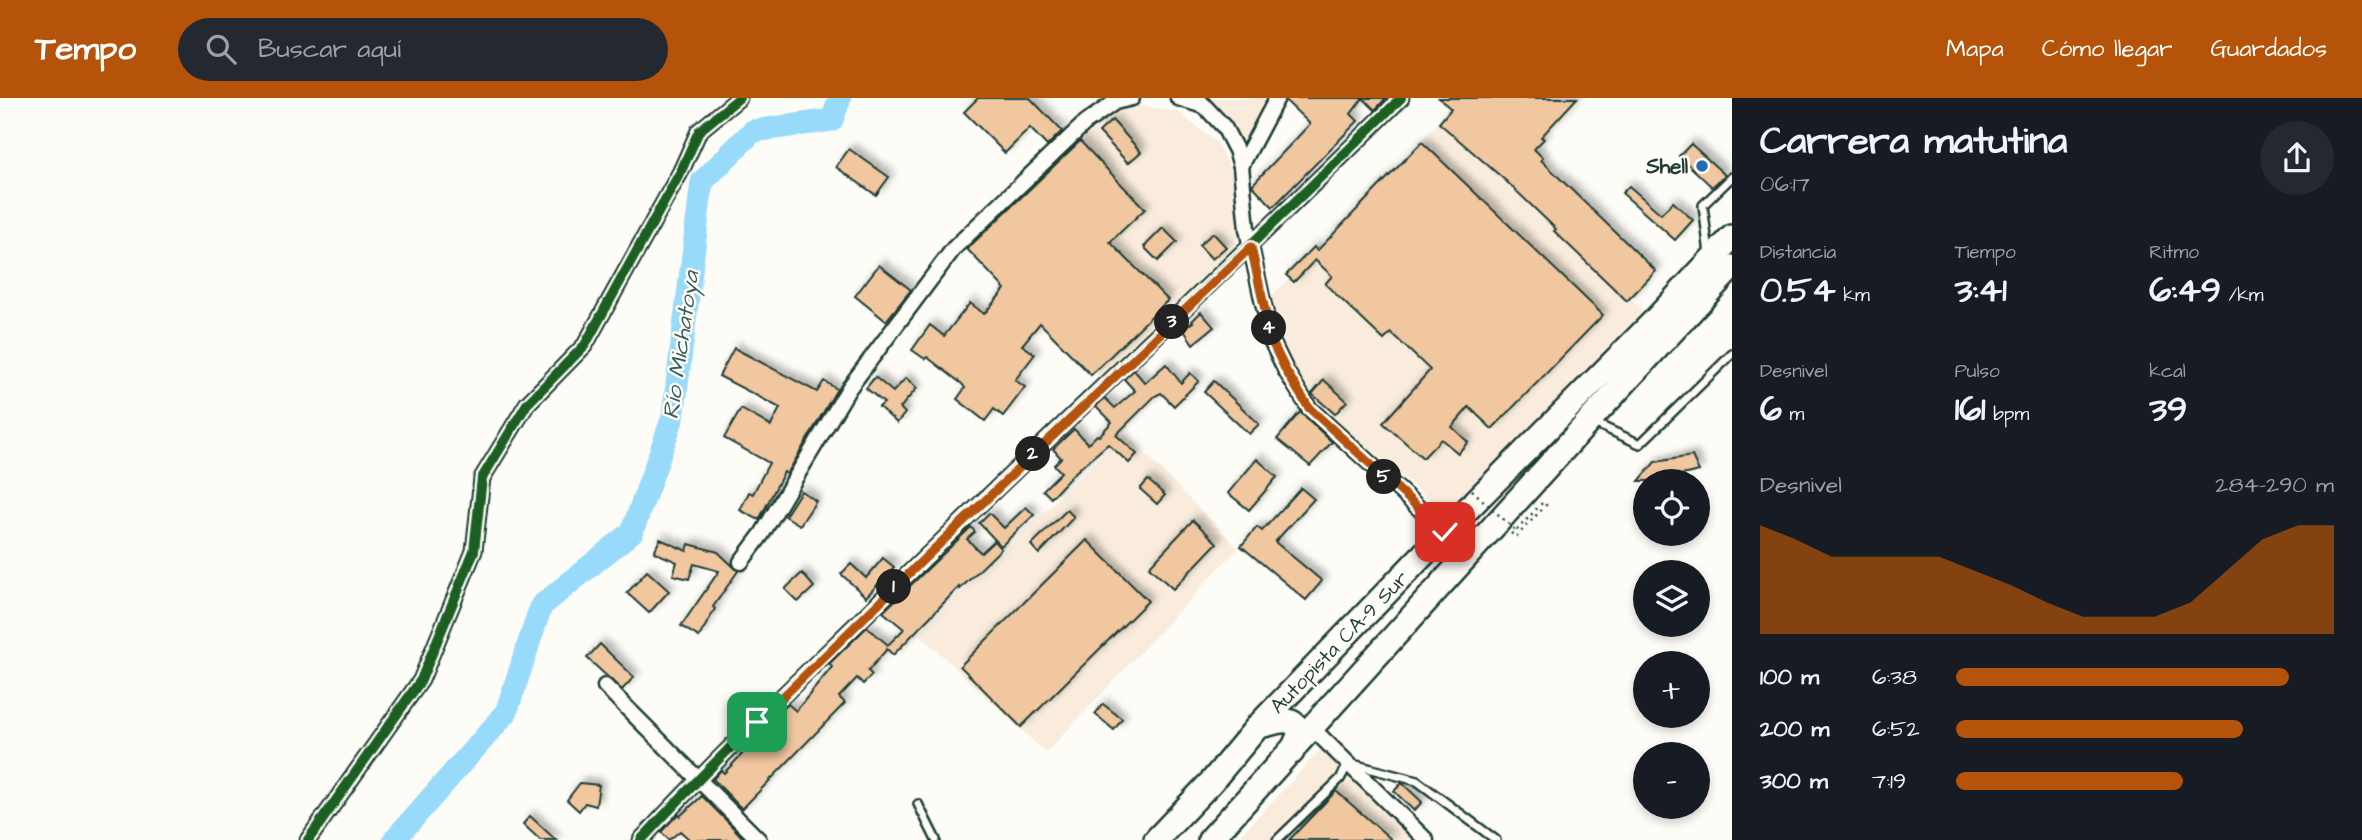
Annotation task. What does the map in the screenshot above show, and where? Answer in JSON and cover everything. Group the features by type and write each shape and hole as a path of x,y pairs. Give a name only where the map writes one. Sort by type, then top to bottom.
{"highway":[{"name":"Autopista CA-9 Sur","path":"1210,840 1589,421 1721,264 1732,237"},
{"name":"Autopista CA-9 Sur","path":"1156,840 1213,780 1258,726 1445,532 1655,320 1721,264"},
{"path":"1445,532 1454,542 1458,553 1457,565 1452,574"},
{"path":"1258,726 1284,720 1295,724 1300,733 1292,752"}],"street":[{"path":"308,840 421,680 474,551 482,478 527,404 585,345 681,171 699,131 739,98"},
{"path":"741,562 768,523 849,388 954,248 1085,123 1115,103 1132,98"},
{"path":"1178,98 1201,102 1224,127 1236,150 1241,166 1251,247 1272,342 1286,371 1309,408 1445,532"},
{"path":"1241,166 1277,98"},
{"path":"641,840 698,778 1251,247 1401,98"},
{"path":"605,687 759,840"},
{"path":"1312,729 1426,840"}],"lane":[{"path":"1721,264 1703,205 1732,177"},
{"path":"1589,421 1640,444 1732,354"},
{"path":"1277,840 1340,779 1349,763 1417,780 1496,840"},
{"path":"918,804 936,840"}],"path":[{"path":"1472,490 1516,531 1543,502 1546,505 1516,537"}],"shaded area":[{"path":"1206,98 1268,98 1240,147"},
{"path":"1137,105 1178,112 1217,143 1235,178 1237,246 1101,377 970,248 1112,112"},
{"path":"1442,119 1643,311 1446,514 1303,392 1265,303"},
{"path":"1125,433 1238,548 1046,753 919,634"},
{"path":"1326,744 1416,840 1236,840"}],"building":[{"path":"978,98 1030,98 1062,131 1047,146 1030,128 1005,153 964,112"},
{"path":"1287,98 1363,98 1351,114 1358,121 1273,207 1252,185 1310,124 1286,101"},
{"path":"1363,98 1386,98 1375,110"},
{"path":"1439,98 1577,98 1541,137 1544,139 1534,149 1543,158 1541,160 1656,271 1627,301 1506,181 1439,123 1451,109"},
{"path":"1112,120 1141,152 1128,163 1099,132"},
{"path":"1080,141 1145,209 1110,242 1168,300 1091,375 1040,323 1022,345 1035,354 1015,380 1025,387 1003,416 994,409 985,421 957,399 965,388 962,384 927,357 925,359 912,350 930,325 944,336 970,303 984,314 1005,289 967,249"},
{"path":"1422,142 1603,315 1492,429 1469,407 1452,427 1468,442 1458,453 1441,439 1423,458 1383,423 1430,370 1391,333 1384,340 1325,284 1332,276 1315,260 1294,282 1286,275 1314,247 1317,251"},
{"name":"Shell","path":"1691,144 1725,175 1712,187 1679,156"},
{"path":"849,149 889,177 876,195 836,167"},
{"path":"1629,186 1661,214 1673,202 1693,220 1675,240 1622,193"},
{"path":"1163,228 1177,242 1158,261 1144,247"},
{"path":"1213,233 1226,247 1212,259 1199,245"},
{"path":"879,265 911,290 886,321 855,296"},
{"path":"1201,312 1214,327 1193,344 1183,329"},
{"path":"734,348 817,392 824,381 837,389 787,474 784,472 759,520 740,510 749,492 753,494 769,463 724,438 741,409 771,426 780,408 719,376"},
{"path":"1166,364 1181,383 1190,373 1199,381 1174,406 1161,393 1155,396 1116,435 1137,454 1129,463 1108,444 1073,474 1051,498 1043,490 1061,472 1054,465 1061,458 1053,449 1074,429 1088,444 1099,436 1112,422 1096,406 1105,398 1115,408 1135,391 1124,379 1134,370 1145,383"},
{"path":"875,377 893,392 906,378 917,388 900,408 905,413 897,423 879,407 884,403 866,388"},
{"path":"1324,380 1347,401 1335,414 1312,394"},
{"path":"1214,381 1259,424 1249,434 1204,392"},
{"path":"1300,412 1332,442 1310,466 1277,439"},
{"path":"1692,456 1698,469 1649,469 1655,462"},
{"path":"1257,459 1277,477 1249,510 1228,493"},
{"path":"1148,480 1165,495 1157,504 1140,489"},
{"path":"1301,488 1314,499 1275,542 1322,581 1306,600 1241,546 1257,527 1262,531"},
{"path":"801,491 816,501 800,525 785,516"},
{"path":"1026,507 1034,515 1001,546 979,523 989,513 1004,528"},
{"path":"1067,510 1074,517 1039,554 1031,545"},
{"path":"1193,520 1217,543 1173,589 1149,567"},
{"path":"971,527 975,532 967,539 981,553 994,541 1001,549 960,589 959,587 893,655 887,649 868,671 872,675 863,684 857,678 839,697 845,703 742,809 713,779 721,770 724,773 746,750 744,748 788,704 796,711 832,667 829,664 867,627 888,645 904,629 883,612"},
{"path":"660,539 687,551 689,544 718,552 738,571 713,607 715,609 699,637 681,626 719,571 694,564 689,579 673,575 677,562 654,552"},
{"path":"1087,540 1148,601 1021,727 960,666"},
{"path":"883,558 894,567 866,597 841,574 851,564 866,578"},
{"path":"647,571 669,591 649,613 627,593"},
{"path":"802,573 814,587 798,602 785,589"},
{"path":"600,644 634,677 622,690 587,658"},
{"path":"1103,704 1122,719 1114,730 1095,714"},
{"path":"580,783 599,785 596,806 585,803 579,811 567,800"},
{"path":"1402,783 1422,802 1414,811 1394,791"},
{"path":"1336,791 1392,840 1289,840"},
{"path":"702,796 745,840 690,840 680,831 669,840 661,832 678,814 680,816"},
{"path":"530,816 556,840 540,840 523,824"}],"waterway":[{"name":"Río Michatoya","path":"394,840 506,713 541,606 632,532 673,417 702,182 753,131 832,120 840,98"}],"cycle path":[{"path":"308,840 421,680 474,551 482,478 527,404 585,345 681,171 699,131 739,98"},
{"path":"641,840 698,780 940,542 1401,98"}],"place":[{"name":"Shell","path":"1702,166"}],"route":[{"path":"757,722 1251,247 1272,342 1309,408 1445,532"}]}
